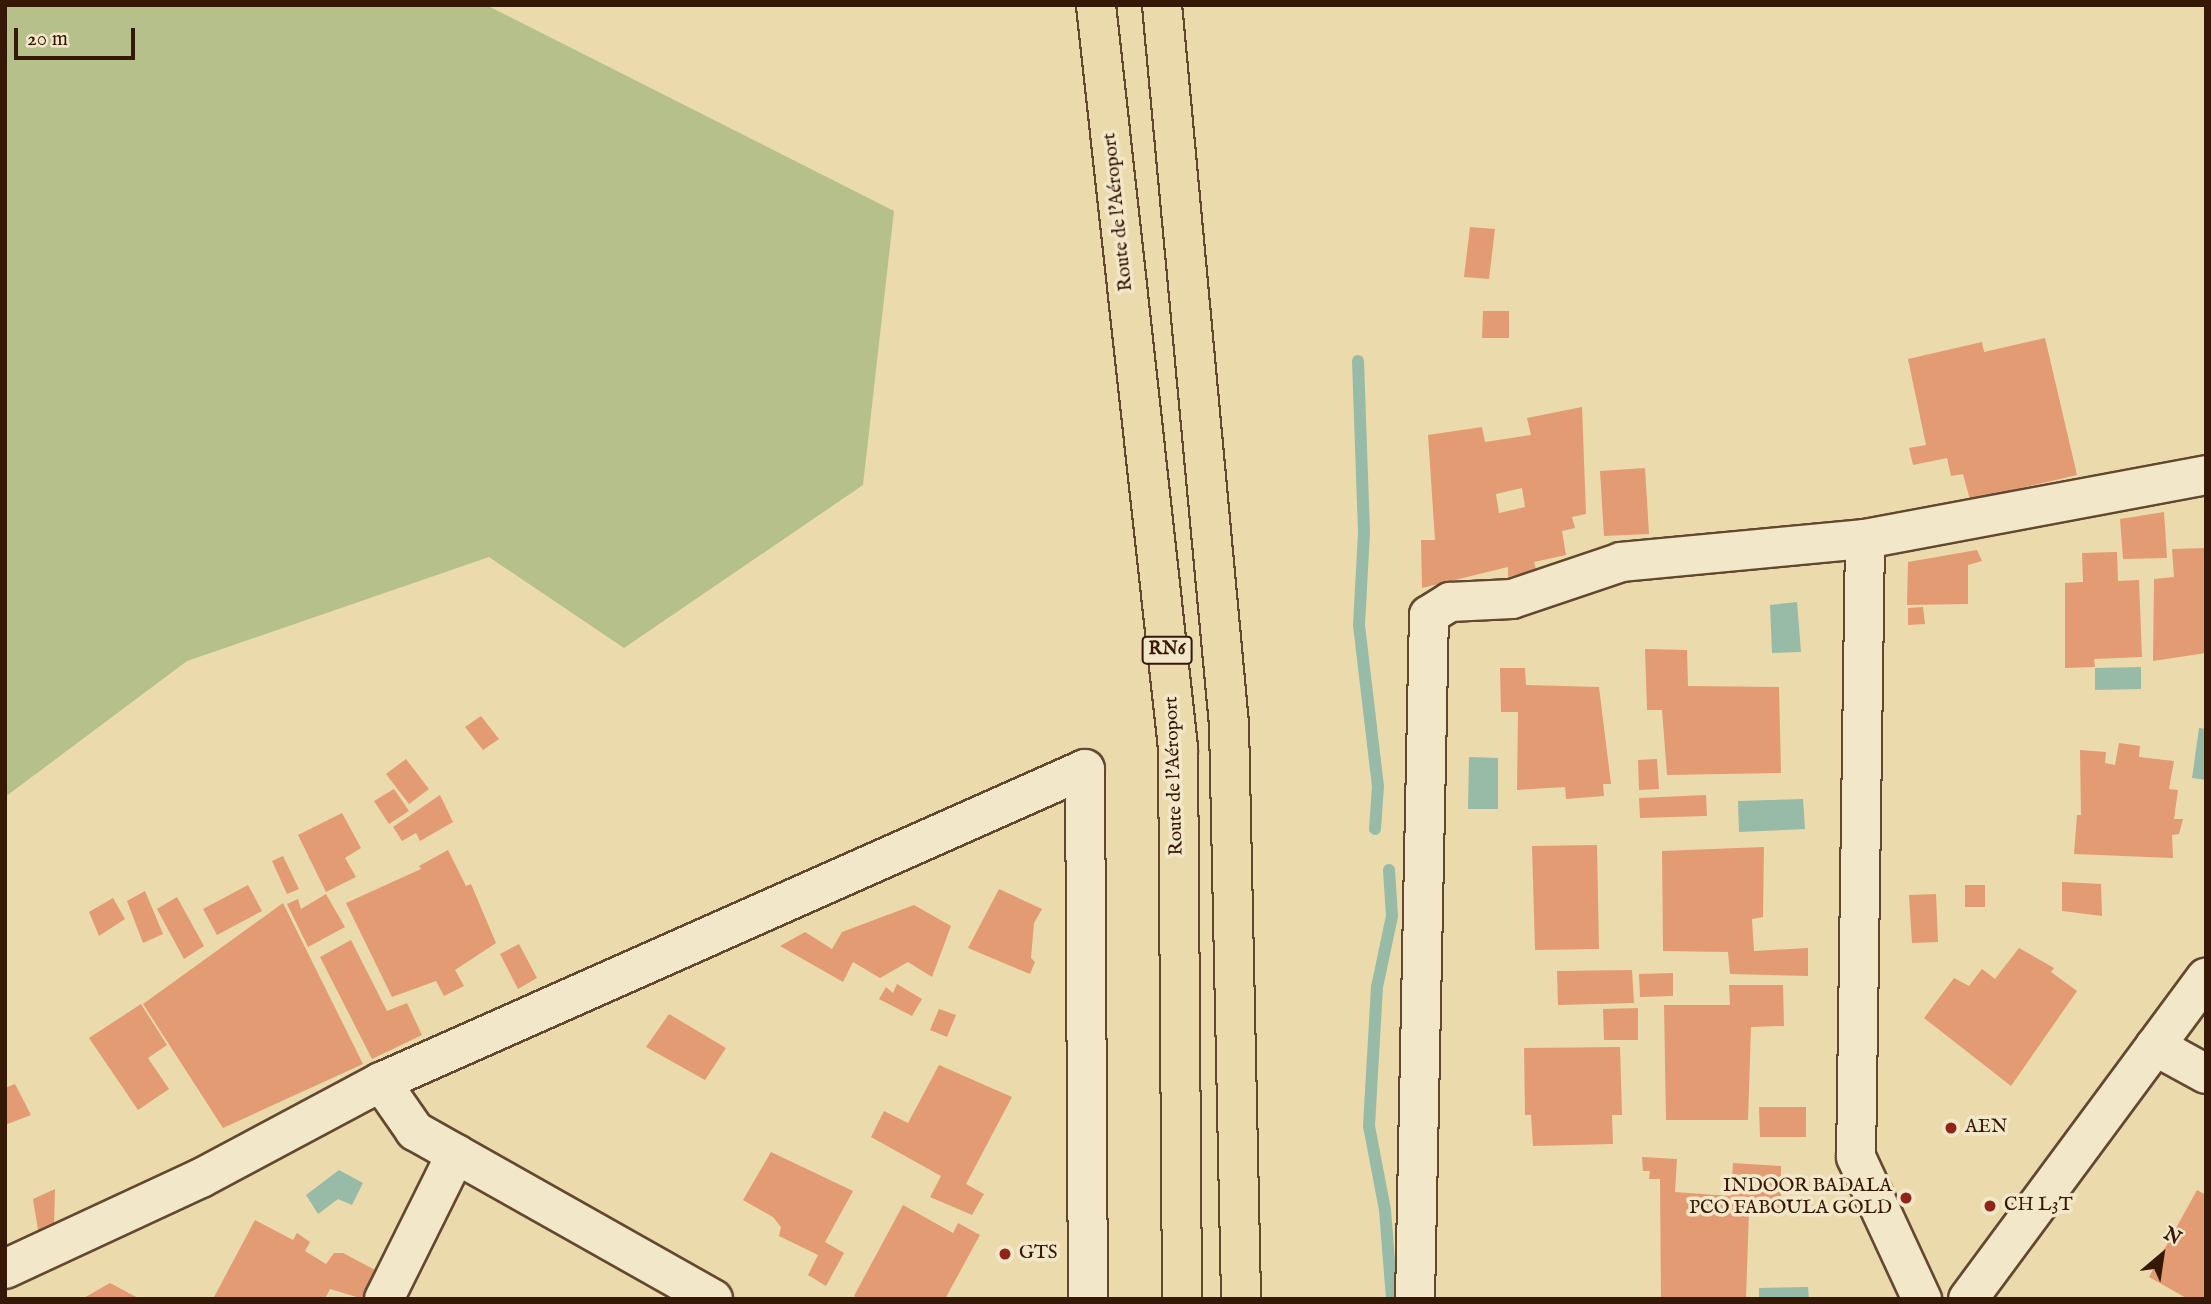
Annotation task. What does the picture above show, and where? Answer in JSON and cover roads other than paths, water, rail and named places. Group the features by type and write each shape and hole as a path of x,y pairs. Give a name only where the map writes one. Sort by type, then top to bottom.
{"highway":[{"name":"Route de l'Aéroport","path":"1096,5 1178,748 1182,1299"},
{"name":"RN6","path":"1162,5 1229,724 1241,1299"}],"street":[{"path":"1415,1299 1429,615 1450,602 1512,599 1621,562 1865,539 2206,475"},
{"path":"1865,539 1856,1157 1922,1299"},
{"path":"5,1269 201,1178 381,1082 1086,769 1088,1299"},
{"path":"1968,1299 2206,977"},
{"path":"2155,1046 2206,1074"},
{"path":"381,1082 415,1131 704,1297"},
{"path":"384,1299 456,1154"}],"waterway":[{"path":"1358,361 1364,533 1359,625 1378,786 1375,829"},
{"path":"1389,870 1392,916 1377,987 1369,1126 1385,1210 1392,1299"}],"place":[{"name":"AEN","path":"1951,1128"},
{"name":"INDOOR BADALA PCO FABOULA GOLD","path":"1906,1198"},
{"name":"CH L3T","path":"1990,1206"},
{"name":"GTS","path":"1005,1254"}]}
